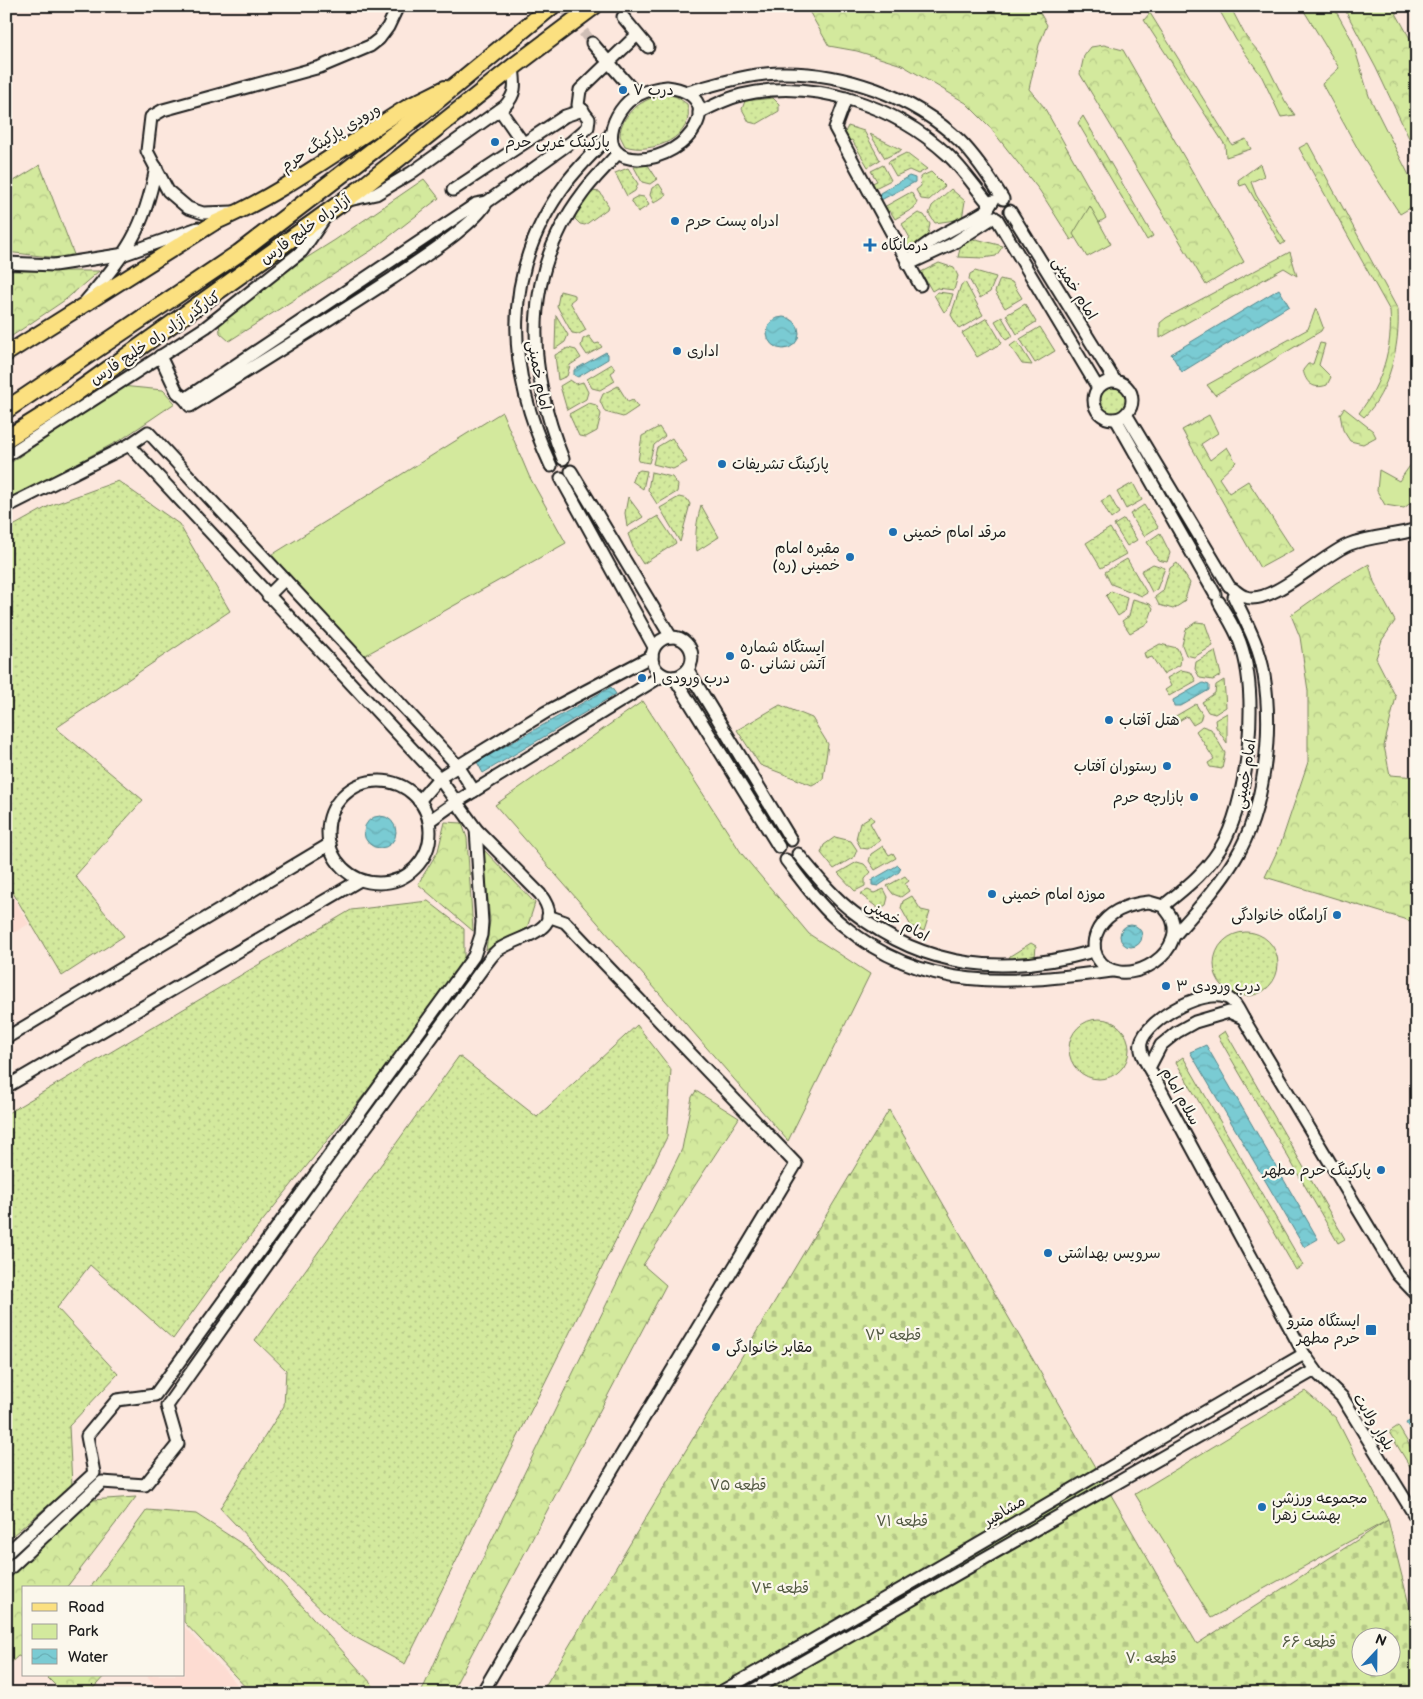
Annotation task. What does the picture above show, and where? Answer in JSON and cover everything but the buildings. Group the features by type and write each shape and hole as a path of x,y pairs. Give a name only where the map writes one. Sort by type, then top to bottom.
{"highway":[{"name":"آزادراه خلیج فارس","path":"6,410 239,253 464,79 552,6"},
{"name":"آزادراه خلیج فارس","path":"6,439 49,412 343,202 513,67 594,6"}],"main road":[{"name":"ورودی پارکینگ حرم","path":"214,222 238,212 347,148 406,108 464,79"},
{"path":"6,354 214,222"}],"street":[{"path":"238,212 203,213 188,208 168,191 148,151 151,117 163,110 320,67 370,46 379,39 388,27 398,6"},
{"path":"623,17 648,47"},
{"path":"160,356 177,392 185,398 476,204 488,202 571,142 588,127 589,119 578,105 580,90 637,35"},
{"path":"592,43 637,95"},
{"path":"343,202 376,194 404,177 500,110 513,97 515,80 513,67"},
{"path":"688,92 698,105 699,113 693,131 673,151 647,159 634,159 618,153 613,144 611,134 613,121 620,110 637,95 667,87 688,92 738,79 777,73 828,77 876,90 897,98 946,129 961,142 986,171 1003,199"},
{"name":"امام خمینی","path":"699,113 720,102 741,95 774,90 825,94 846,98 886,113 920,132 949,156 993,212 1098,388"},
{"path":"846,98 835,128 907,264 920,284"},
{"path":"500,110 523,143"},
{"path":"453,190 565,116 583,110"},
{"name":"امام خمینی","path":"551,466 535,430 522,386 516,345 520,290 525,265 550,208 567,182 611,134"},
{"name":"امام خمینی","path":"563,459 551,428 538,378 535,340 540,290 550,256 573,208 582,193 618,153"},
{"path":"80,308 124,254 144,218 156,167"},
{"path":"907,264 912,256 932,242 993,212 997,198 1003,199"},
{"name":"امام خمینی","path":"1003,199 1008,202 1010,211 1115,381"},
{"path":"993,212 1004,218 1010,211"},
{"name":"کنارگذر آزاد راه خلیج فارس","path":"6,456 206,326 302,250 329,212"},
{"path":"6,263 54,265 124,254 214,222"},
{"path":"1115,381 1126,386 1132,397 1132,403 1121,417 1105,418 1096,410 1093,399 1098,388 1108,382 1115,381"},
{"name":"امام خمینی","path":"1121,417 1232,591 1252,634 1264,674 1267,717 1265,754 1260,792 1250,828 1235,859 1204,902 1174,936"},
{"name":"امام خمینی","path":"1121,417 1240,642 1248,683 1249,735 1236,812 1224,841 1205,870 1163,906"},
{"path":"6,507 129,445 148,432 458,766 474,791"},
{"path":"129,445 439,778 476,829 540,894 548,905 548,922 537,932 498,950 485,965 333,1172 167,1406"},
{"path":"571,471 567,476 561,478 553,475 551,466 557,459 563,459 570,463 571,471 671,637"},
{"path":"561,478 653,652 655,667 669,676 779,847 780,855 819,902 843,926 868,944 908,966 944,975 982,981 1021,981 1112,971 1130,972 1148,966 1167,951 1174,936 1172,918 1163,906 1149,902 1134,904 1110,915 1095,935 1094,951 1100,962 1112,971"},
{"path":"1232,591 1227,604 1217,598 1219,586 1232,591 1246,598 1260,597 1291,581 1347,545 1368,538 1417,529"},
{"path":"268,596 284,580"},
{"path":"420,801 439,778 546,712 653,652 659,642 671,637 684,641 692,651 691,665 688,670 669,676 474,791 429,821"},
{"path":"688,670 792,840 797,844 798,854 795,858 786,860"},
{"path":"379,781 394,784 408,790 420,801 429,821 430,837 427,852 412,871 391,882 376,883 360,880 341,866 330,844 328,829 332,814 345,796 364,784 379,781"},
{"path":"155,1394 167,1406 178,1444 146,1485 102,1482 94,1473 87,1436 117,1400 155,1394 474,956 481,935 482,922 476,829"},
{"path":"779,847 785,841 792,840"},
{"path":"6,1038 330,844"},
{"name":"امام خمینی","path":"798,854 822,883 852,912 915,950 948,961 993,965 1042,962 1094,951"},
{"path":"6,1087 360,880"},
{"path":"482,1693 610,1474 796,1164 565,922 548,916"},
{"path":"1149,1068 1141,1052 1144,1036 1159,1019 1175,1007 1211,997 1226,998 1232,1001 1396,1274 1411,1285 1417,1295"},
{"name":"سلام امام","path":"1242,1018 1229,1012 1195,1022 1177,1032 1162,1046 1149,1068 1304,1354 1315,1370"},
{"name":"مشاهیر","path":"719,1693 869,1609 1304,1354"},
{"path":"748,1693 1193,1442 1315,1370"},
{"name":"بلوار ولایت","path":"1315,1370 1342,1397 1417,1520"},
{"path":"1183,1424 1193,1442"},
{"path":"6,1554 94,1473"},
{"path":"6,1572 102,1482"}],"shaded area":[{"path":"6,885 29,924 6,937"},
{"path":"185,1627 245,1693 162,1693 147,1676 185,1676"}],"green space":[{"path":"806,6 1036,6 1047,25 1039,45 1029,89 1044,107 1106,218 1071,240 1040,191 988,125 966,103 902,65 857,51 829,46"},
{"path":"1217,6 1230,6 1246,37 1263,57 1285,101 1295,115 1281,117 1262,77 1236,40"},
{"path":"1301,6 1333,6 1352,40 1369,96 1417,191 1417,204 1400,214 1359,151 1322,84 1339,68"},
{"path":"1343,6 1392,6 1417,51 1417,155 1376,68"},
{"path":"1150,13 1232,145 1246,139 1251,149 1226,157 1225,145 1144,20"},
{"path":"1104,45 1123,50 1244,262 1206,285 1080,74 1084,56 1091,47"},
{"path":"666,94 677,97 687,104 688,116 685,126 679,134 670,141 647,148 625,146 620,136 624,120 629,113 642,103"},
{"path":"773,98 779,104 779,111 757,124 749,122 742,109 745,101"},
{"path":"1083,116 1153,236 1147,240 1078,123"},
{"path":"848,126 864,131 880,160 868,167 852,140 844,143 843,136"},
{"path":"870,134 902,150 885,158"},
{"path":"1308,143 1398,310 1397,338 1392,367 1381,394 1364,417 1359,413 1374,390 1388,351 1390,311 1299,148"},
{"path":"906,153 927,169 918,174 909,170 896,176 888,162"},
{"path":"1260,164 1264,176 1251,182 1256,195 1285,242 1281,245 1246,184 1240,186 1238,180"},
{"path":"40,165 76,260 6,252 6,186"},
{"path":"648,165 657,179 650,184 642,182 634,167"},
{"path":"883,165 891,180 873,189 870,184 877,181 871,171"},
{"path":"628,168 638,184 635,191 627,196 615,173"},
{"path":"931,172 945,186 929,200 921,199 916,190 921,186 920,177"},
{"path":"424,179 439,198 372,250 229,341 220,333 219,321 249,294 335,240"},
{"path":"659,184 666,195 654,203 650,195 652,188"},
{"path":"951,189 965,201 962,219 935,223 929,214 932,206"},
{"path":"591,191 600,192 608,205 607,209 585,225 580,224 575,219 576,211"},
{"path":"911,192 917,202 914,208 895,219 890,211 886,212 884,207"},
{"path":"638,196 644,197 649,205 638,212 631,200"},
{"path":"1090,206 1111,244 1087,257 1073,234"},
{"path":"918,213 924,215 930,224 927,239 909,251 906,241 910,238 902,224"},
{"path":"976,239 1003,246 996,256 983,258 958,257 961,245"},
{"path":"1290,252 1297,276 1284,268 1160,338 1160,323 1166,318"},
{"path":"939,263 954,268 958,276 954,290 937,288 932,291 921,272"},
{"path":"6,271 99,271 65,300 6,340"},
{"path":"975,271 996,277 990,292 980,298 969,279 970,274"},
{"path":"1000,279 1012,282 1022,298 1005,308 995,292"},
{"path":"965,282 983,315 959,329 951,315 961,285"},
{"path":"560,291 575,295 575,298 570,302 586,330 579,334 572,333 557,306"},
{"path":"938,292 953,294 948,309 944,312 934,295"},
{"path":"1025,304 1036,322 1017,334 1006,315"},
{"path":"1316,308 1323,327 1321,331 1215,395 1207,385 1308,329"},
{"path":"556,315 568,335 565,342 555,349"},
{"path":"1002,317 1013,336 1006,340 995,321"},
{"path":"987,318 1002,343 977,357 962,333"},
{"path":"1040,327 1055,351 1035,363 1020,339"},
{"path":"589,336 595,344 599,343 602,347 587,355 581,346 583,339"},
{"path":"1017,341 1032,365 1022,364 1010,346"},
{"path":"1320,343 1325,344 1319,365 1331,377 1327,385 1318,387 1308,382 1303,370 1308,364 1313,364"},
{"path":"568,348 576,350 581,358 570,365 567,376 558,380 555,355"},
{"path":"612,364 615,370 611,373 615,381 600,390 592,388 587,379"},
{"path":"570,380 576,384 583,382 588,392 586,399 567,410 560,386"},
{"path":"121,386 163,390 175,403 122,439 6,501 6,466"},
{"path":"618,386 628,402 633,400 638,407 623,417 605,412 600,401 603,394"},
{"path":"1113,387 1123,391 1127,401 1123,411 1113,415 1103,411 1099,401 1103,391"},
{"path":"589,403 596,405 601,414 597,431 586,437 579,436 569,414"},
{"path":"1344,408 1373,431 1376,437 1363,444 1350,441 1343,430 1340,414"},
{"path":"502,412 529,476 566,543 362,657 270,556"},
{"path":"1209,415 1218,433 1201,444 1210,460 1227,447 1236,462 1219,478 1229,493 1248,481 1293,550 1260,568 1182,430"},
{"path":"659,427 665,436 654,445 649,463 638,461 642,436"},
{"path":"672,438 687,462 673,469 653,464 657,447"},
{"path":"1417,456 1417,498 1404,508 1385,505 1377,491 1379,470 1399,481"},
{"path":"640,470 647,471 643,489 632,481 635,473"},
{"path":"651,472 672,477 678,485 677,492 657,504 648,490"},
{"path":"118,481 179,524 230,611 56,728 143,800 75,876 124,936 62,976 6,881 6,530 49,506"},
{"path":"1133,483 1142,500 1126,509 1117,492"},
{"path":"1110,496 1119,513 1111,519 1101,501"},
{"path":"628,497 643,517 627,527 625,513"},
{"path":"679,497 687,499 690,504 680,542 660,508"},
{"path":"701,505 719,537 697,551 696,528"},
{"path":"1144,505 1158,527 1144,536 1130,514"},
{"path":"658,516 676,543 643,564 634,550 628,534"},
{"path":"1124,519 1137,540 1127,546 1114,525"},
{"path":"1110,528 1126,554 1101,568 1086,543"},
{"path":"1160,533 1170,553 1167,562 1158,560 1147,542"},
{"path":"1127,559 1147,593 1142,596 1111,584 1105,572"},
{"path":"1177,563 1190,583 1184,602 1173,609 1159,605 1155,597 1163,591 1170,568"},
{"path":"1153,564 1165,568 1157,589 1152,592 1141,571"},
{"path":"1369,564 1374,582 1395,621 1382,640 1376,658 1396,697 1384,746 1390,775 1417,777 1417,923 1265,877 1281,843 1308,762 1308,691 1300,637 1291,615 1336,583"},
{"path":"1111,591 1127,597 1124,612 1118,616 1106,596"},
{"path":"1133,599 1150,604 1153,608 1148,623 1130,633 1122,621 1129,616"},
{"path":"1196,622 1205,623 1213,646 1194,657 1186,655 1182,645 1186,629"},
{"path":"1160,644 1177,648 1181,657 1180,665 1163,674 1152,657 1146,659 1144,653"},
{"path":"1215,651 1221,675 1213,680 1200,678 1195,669 1196,662"},
{"path":"1181,670 1191,672 1196,681 1169,696 1165,690 1171,686 1167,678"},
{"path":"1224,680 1226,707 1215,714 1208,712 1202,702 1215,693 1216,685"},
{"path":"643,701 742,854 809,934 870,974 788,1141 495,805"},
{"path":"1196,704 1202,714 1200,721 1193,725 1187,716 1177,722 1174,717"},
{"path":"780,705 812,718 828,744 823,779 812,785 760,765 737,730"},
{"path":"1227,713 1227,743 1216,727 1215,720"},
{"path":"1202,726 1211,729 1225,753 1222,769 1210,767 1208,763 1214,759 1196,731"},
{"path":"871,816 874,820 870,823 880,841 868,849 861,848 856,839 860,823"},
{"path":"445,822 462,823 467,838 473,931 418,884 438,851"},
{"path":"835,837 851,841 857,850 854,857 834,869 821,853 824,845"},
{"path":"883,846 889,855 893,853 896,858 875,870 869,861 871,854"},
{"path":"483,849 535,903 527,928 486,950 490,921"},
{"path":"857,862 864,864 871,872 865,879 865,886 855,891 838,873"},
{"path":"905,876 909,881 905,884 909,891 901,897 893,894 887,886"},
{"path":"884,889 888,897 886,905 879,909 860,894 868,890 874,893"},
{"path":"912,896 921,910 930,912 924,931 911,926 901,908 903,901"},
{"path":"428,901 464,929 464,970 220,1274 173,1339 90,1265 57,1308 118,1374 69,1426 72,1485 6,1541 6,1114 351,910"},
{"path":"1246,932 1264,938 1272,946 1278,964 1272,982 1264,990 1246,996 1228,990 1220,982 1214,964 1220,946 1228,938"},
{"path":"1031,943 1036,946 1035,957 1009,959 1010,956"},
{"path":"1093,1019 1105,1019 1116,1024 1124,1032 1129,1043 1127,1061 1116,1074 1105,1079 1093,1079 1082,1074 1074,1066 1069,1055 1069,1043 1074,1032 1082,1024"},
{"path":"637,1025 671,1069 667,1137 405,1664 344,1631 269,1560 220,1508 284,1406 286,1370 255,1340 459,1056 537,1117"},
{"path":"1225,1031 1345,1239 1338,1243 1218,1036"},
{"path":"1183,1057 1303,1265 1296,1270 1176,1062"},
{"path":"696,1091 739,1118 643,1265 666,1285 451,1693 421,1693 465,1595 682,1149 692,1097"},
{"path":"889,1110 1197,1644 1388,1520 1417,1637 1417,1693 541,1693"},
{"name":"مجموعه ورزشی بهشت زهرا","path":"1305,1391 1336,1418 1388,1520 1211,1618 1135,1494"},
{"path":"1398,1426 1417,1458 1417,1478 1389,1432"},
{"path":"136,1497 68,1586 22,1586 22,1657 18,1656 6,1667 6,1578 91,1500"},
{"path":"147,1510 196,1514 253,1551 380,1693 251,1693 185,1623 185,1586 91,1586"},
{"path":"46,1676 104,1676 89,1693 63,1693"}],"water":[{"path":"909,176 915,178 915,182 881,200 879,199 880,193"},
{"path":"1279,289 1289,306 1182,372 1171,354"},
{"path":"783,317 789,318 794,322 798,327 798,339 794,344 789,348 783,349 777,348 772,344 768,339 767,333 768,327 772,322 777,318"},
{"path":"606,352 608,359 578,377 574,375 574,370"},
{"path":"1203,683 1209,685 1209,690 1181,706 1174,706 1173,700"},
{"path":"611,687 616,694 483,773 477,762"},
{"path":"380,816 386,817 391,821 395,826 395,838 391,843 386,847 380,848 374,847 369,843 365,838 364,832 365,826 369,821 374,817"},
{"path":"898,865 901,868 899,872 878,886 872,885 872,880"},
{"path":"1127,925 1135,925 1142,932 1142,940 1135,947 1127,947 1120,940 1120,932"},
{"path":"1206,1045 1318,1239 1304,1247 1190,1052"},
{"path":"1417,1417 1417,1441 1406,1423"}],"tunnel":[{"path":"563,6 592,43"}],"place":[{"name":"درب ۷","path":"623,90"},
{"name":"پارکینگ غربی حرم","path":"495,142"},
{"name":"ادراه پست حرم","path":"675,221"},
{"name":"درمانگاه","path":"870,245"},
{"name":"اداری","path":"677,351"},
{"name":"پارکینگ تشریفات","path":"722,464"},
{"name":"مرقد امام خمینی","path":"893,532"},
{"name":"مقبره امام خمینی (ره)","path":"850,557"},
{"name":"ایستگاه شماره ۵۰ آتش نشانی","path":"730,656"},
{"name":"درب ورودی ۱","path":"642,678"},
{"name":"هتل آفتاب","path":"1109,720"},
{"name":"رستوران آفتاب","path":"1167,766"},
{"name":"بازارچه حرم","path":"1194,797"},
{"name":"موزه امام خمینی","path":"992,894"},
{"name":"آرامگاه خانوادگی","path":"1337,915"},
{"name":"درب ورودی ۳","path":"1166,986"},
{"name":"پارکینگ حرم مطهر","path":"1381,1170"},
{"name":"سرویس بهداشتی","path":"1048,1253"},
{"name":"ایستگاه مترو حرم مطهر","path":"1371,1330"},
{"name":"مقابر خانوادگی","path":"716,1347"},
{"name":"مجموعه ورزشی بهشت زهرا","path":"1262,1507"}],"park label":[{"name":"قطعه ۷۲","path":"893,1335"},
{"name":"قطعه ۷۵","path":"738,1485"},
{"name":"قطعه ۷۱","path":"902,1521"},
{"name":"قطعه ۷۴","path":"780,1588"},
{"name":"قطعه ۶۶","path":"1309,1642"},
{"name":"قطعه ۷۰","path":"1151,1658"}]}
